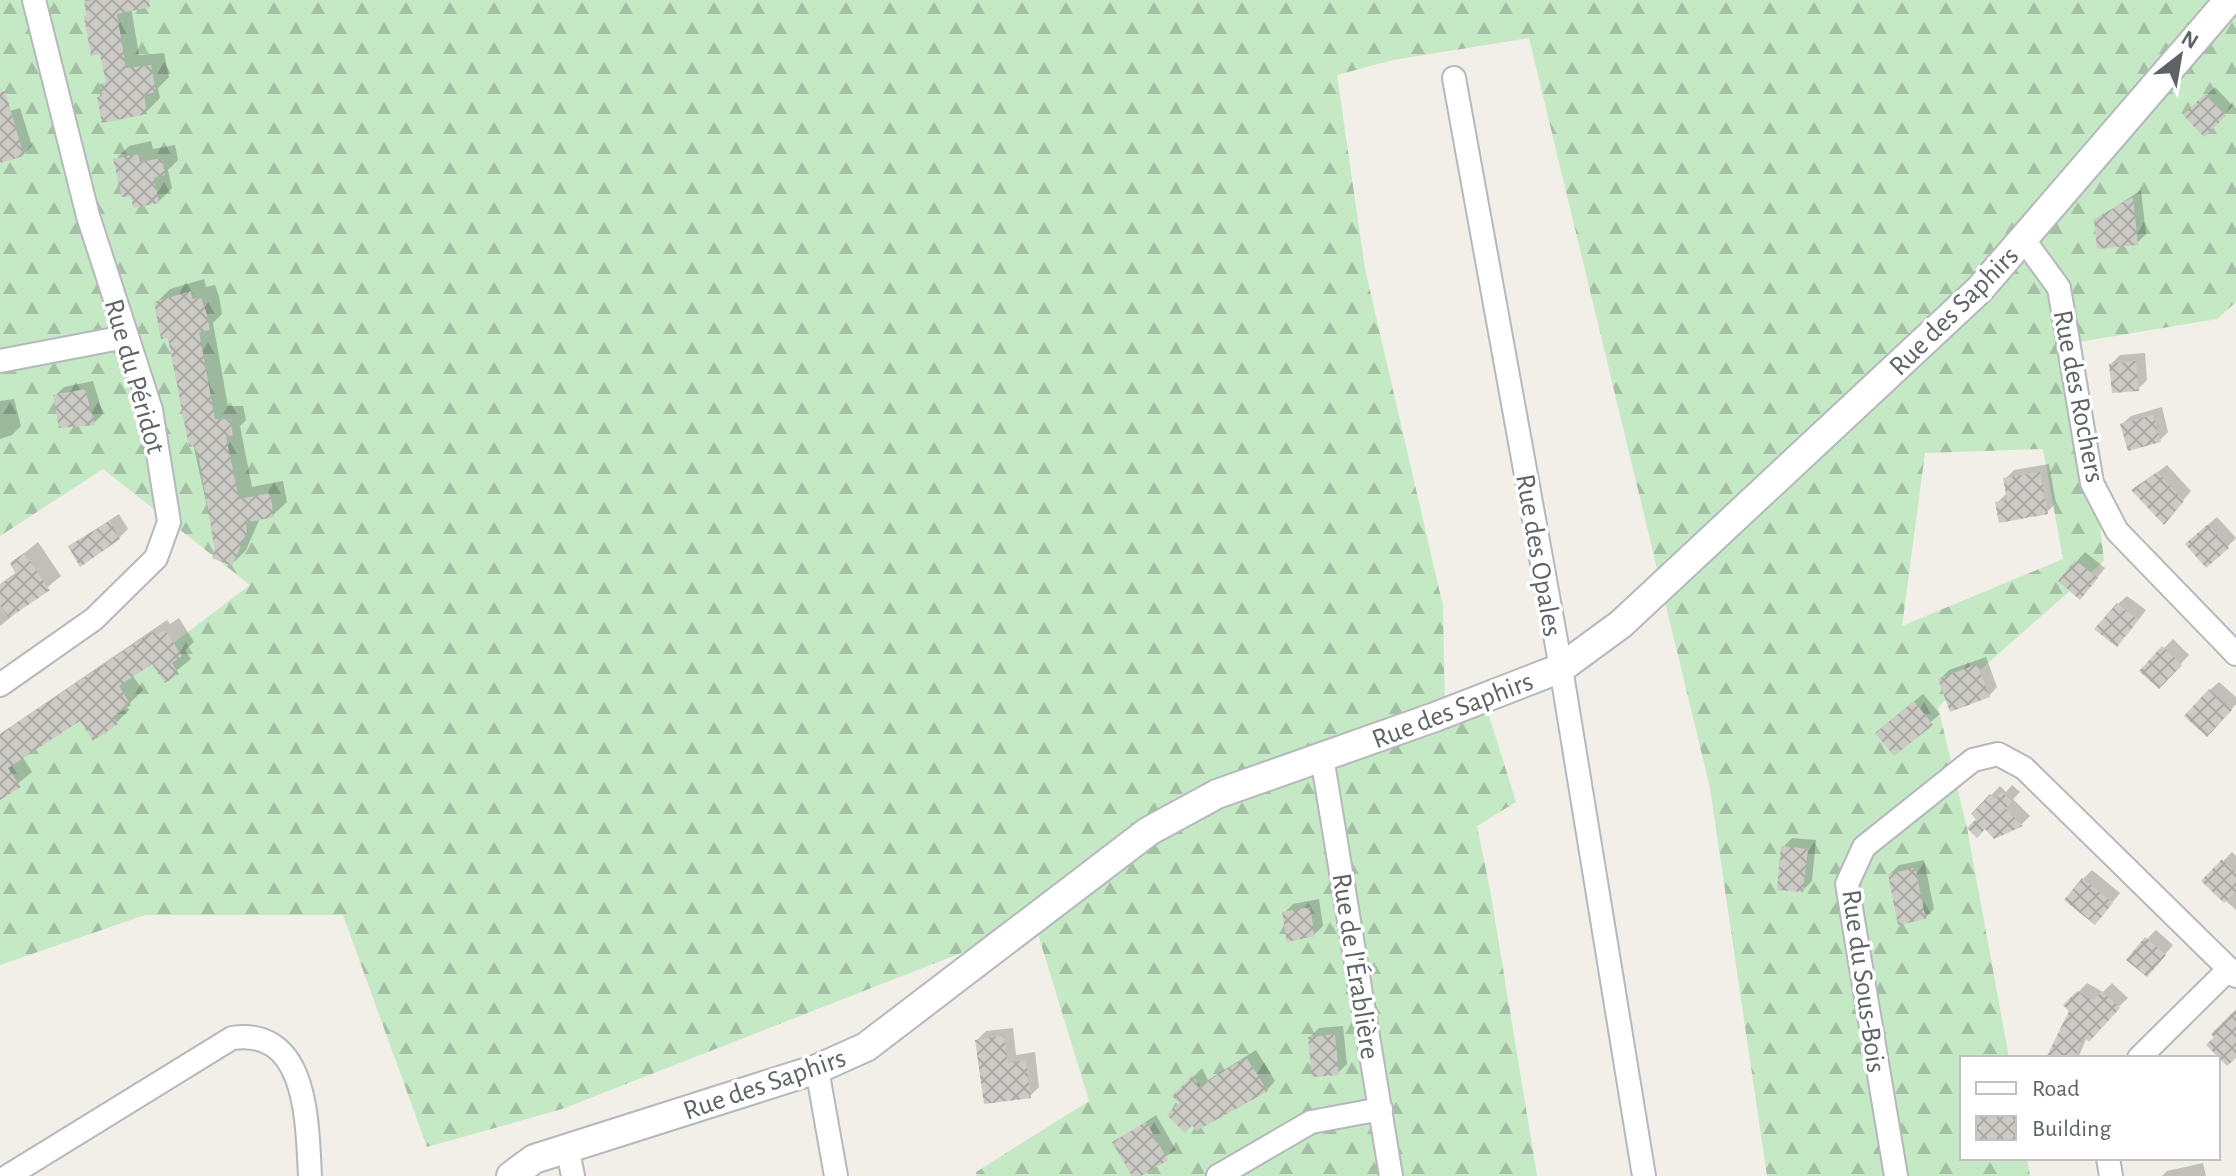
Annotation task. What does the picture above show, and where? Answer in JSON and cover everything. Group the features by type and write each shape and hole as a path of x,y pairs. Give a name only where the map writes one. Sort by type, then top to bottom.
{"street":[{"name":"Rue du Péridot","path":"0,685 94,619 116,598 156,558 169,522 151,410 88,216 34,0"},
{"name":"Rue des Saphirs","path":"511,1176 534,1159 567,1147 817,1069 866,1047 1149,831 1217,794 1561,668 1621,624 1980,289 2229,0"},
{"name":"Rue des Opales","path":"1454,78 1561,668 1644,1176"},
{"name":"Rue des Rochers","path":"2024,240 2059,288 2092,483 2098,495 2117,531 2236,654"},
{"path":"0,361 125,337"},
{"name":"Rue du Sous-Bois","path":"1896,1176 1847,884 1864,847 1973,760 1998,754 2024,768 2233,973"},
{"name":"Rue de l'Érablière","path":"1322,757 1391,1176"},
{"path":"2141,1056 2233,973"},
{"path":"8,1176 232,1038 250,1035 279,1047 292,1066 307,1124 310,1176"},
{"path":"817,1069 836,1176"},
{"path":"1218,1176 1311,1122 1381,1109"},
{"path":"567,1147 573,1176"}],"green space":[{"path":"0,0 2236,0 2236,302 2217,319 2079,342 2104,561 1938,707 1967,828 2009,1056 1960,1056 1960,1160 2027,1160 2030,1176 1767,1176 1710,788 1529,38 1393,60 1337,75 1365,269 1443,606 1445,714 1489,716 1516,802 1477,826 1537,1176 977,1176 976,1172 1089,1101 1035,924 562,1109 427,1147 343,915 145,915 0,965 0,774 250,585 103,469 0,536","holes":["2043,449 2063,559 1902,626 1925,453"]}],"building":[{"path":"149,0 150,7 117,14 126,68 151,65 156,92 144,95 147,114 102,123 97,97 102,96 100,84 106,83 100,54 91,56 84,16 87,15 84,2"},
{"path":"5,91 24,156 0,163 0,92"},
{"path":"2205,94 2226,116 2204,137 2183,115"},
{"path":"138,154 140,162 162,158 165,175 154,178 159,203 133,208 131,196 122,197 113,159"},
{"path":"2133,197 2138,245 2097,249 2094,219"},
{"path":"191,291 192,299 201,298 206,311 210,330 199,332 215,419 230,419 233,435 226,437 239,499 270,493 274,517 246,523 247,532 232,566 212,558 215,551 199,458 194,446 189,447 168,338 161,339 154,302"},
{"path":"2136,361 2139,391 2112,393 2109,364"},
{"path":"85,389 95,425 59,428 53,395"},
{"path":"2153,415 2161,442 2128,451 2120,424"},
{"path":"2040,472 2048,514 1999,523 1995,502 2007,500 2003,478"},
{"path":"2157,472 2184,501 2164,525 2131,490"},
{"path":"110,521 120,539 80,567 68,546"},
{"path":"2208,524 2229,548 2206,568 2185,544"},
{"path":"24,553 50,590 9,618 0,605 0,585 16,575 10,563"},
{"path":"2075,560 2098,578 2080,600 2058,581"},
{"path":"2117,603 2138,620 2117,647 2094,629"},
{"path":"165,630 182,656 172,663 179,674 165,683 152,664 119,686 131,705 113,717 118,724 93,741 80,721 8,768 21,787 0,800 0,734 154,631 156,635"},
{"path":"2162,646 2182,665 2159,689 2139,671"},
{"path":"1977,664 1990,697 1950,712 1938,679"},
{"path":"2209,689 2232,710 2207,737 2184,716"},
{"path":"1914,701 1933,725 1894,756 1875,733"},
{"path":"2002,792 2012,802 2005,809 2023,826 1994,839 1985,829 1977,838 1967,828 1976,819 1971,814 1990,794 1995,799"},
{"path":"1781,846 1808,849 1803,892 1777,890"},
{"path":"2222,859 2236,873 2236,891 2224,903 2201,881"},
{"path":"1915,868 1926,919 1898,925 1888,874"},
{"path":"2082,878 2113,903 2095,925 2064,900"},
{"path":"1310,907 1315,936 1287,942 1282,912"},
{"path":"2145,937 2166,955 2147,977 2126,960"},
{"path":"2077,991 2093,1000 2102,991 2120,1008 2089,1042 2084,1037 2075,1056 2047,1056 2069,1011 2063,1005"},
{"path":"2236,1009 2236,1058 2227,1066 2206,1045 2214,1037 2211,1034"},
{"path":"1335,1034 1339,1075 1312,1077 1308,1037"},
{"path":"1004,1036 1008,1063 1026,1060 1031,1098 984,1104 975,1040"},
{"path":"1246,1057 1268,1091 1196,1131 1192,1125 1185,1133 1167,1115 1179,1103 1172,1096 1193,1075 1199,1087"},
{"path":"1146,1122 1168,1160 1141,1176 1132,1176 1112,1142"}]}
